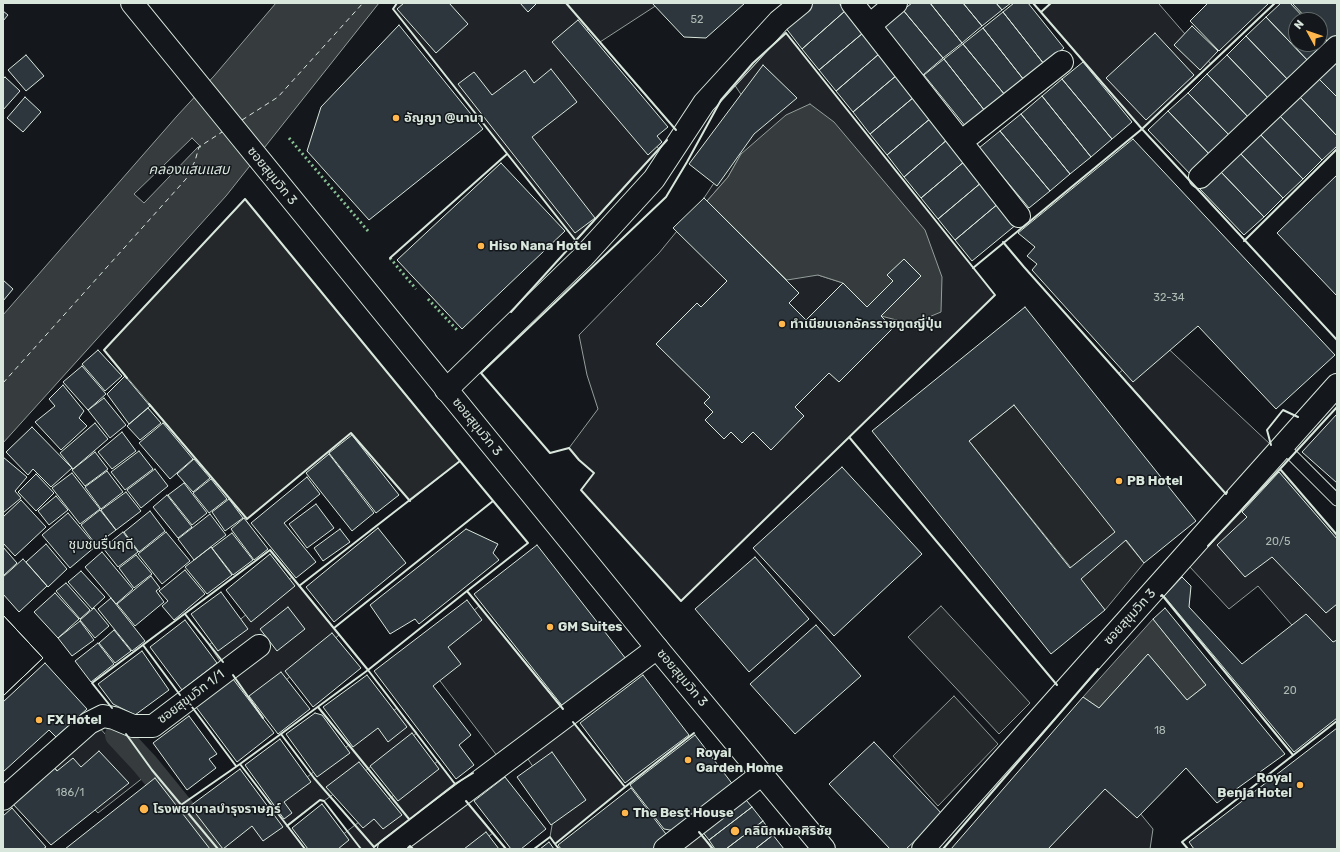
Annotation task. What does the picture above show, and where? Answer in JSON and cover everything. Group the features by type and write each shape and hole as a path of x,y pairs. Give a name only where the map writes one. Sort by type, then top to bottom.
{"street":[{"name":"ซอยสุขุมวิท 3","path":"132,3 446,390 824,849"},
{"path":"446,390 583,257 654,179 704,102 780,21 801,3"},
{"path":"852,3 1019,216"},
{"path":"870,25 896,3"},
{"path":"1200,177 1337,47"},
{"path":"961,142 1062,62"},
{"name":"ซอยสุขุมวิท 3","path":"924,849 1337,385"},
{"name":"ซอยสุขุมวิท 1/1","path":"3,799 89,723 103,716 114,718 133,726 152,726 259,646"},
{"path":"389,849 658,648"},
{"path":"665,849 762,774"}],"lane":[{"path":"1282,446 1337,500"}],"shaded area":[{"path":"397,3 660,3 600,42 588,29 571,47 659,149 576,241 393,9"},
{"path":"1051,3 1160,3 1159,4 1211,64 1142,129 1041,12"},
{"path":"786,33 995,295 681,601 581,490 594,473 579,460 569,448 598,409 587,375 579,335 659,253 704,198 757,118 734,84 753,63","holes":["741,154 867,307 843,283 818,275 707,201 728,177"]},
{"path":"245,199 460,461 410,501 351,433 247,519 104,350"},
{"path":"1159,340 1271,445 1226,494 1119,373"},
{"path":"1014,405 1144,563 1105,610 969,441"},
{"path":"1280,469 1337,535 1337,677 1258,586 1229,609 1189,566"},
{"path":"292,577 339,635 252,709 209,645"},
{"path":"479,606 563,710 498,757 421,656"},
{"path":"941,606 1030,703 999,734 908,637"},
{"path":"954,696 998,744 938,806 893,756"},
{"path":"397,708 417,733 324,801 320,800 287,825 305,849 218,849 216,847"},
{"path":"573,721 625,787 555,844 550,837 556,802 526,756"},
{"path":"97,725 144,777 98,813 51,764"},
{"path":"1093,756 1153,829 1150,849 987,849"},
{"path":"438,761 455,784 372,849 324,849"},
{"path":"466,801 493,833 472,849 413,849 411,846"},
{"path":"698,830 712,849 674,849"}],"water":[{"name":"คลองแสนแสบ","path":"276,3 379,3 226,196 3,443 3,315 177,116 214,76"},
{"path":"810,104 834,122 925,230 942,277 941,312 912,324 881,316 867,307 843,283 818,275 787,280 707,201 728,177 741,154 786,115"},
{"path":"1153,619 1206,685 1187,700 1148,654 1099,708 1083,697"}],"pier":[{"path":"192,138 201,147 198,147 144,203 134,194"}],"building":[{"path":"404,3 449,3 468,24 436,53 397,9"},
{"path":"520,3 537,3 528,12"},
{"path":"652,3 745,3 706,38 684,37"},
{"path":"813,3 839,3 845,11 802,49 785,27"},
{"path":"912,3 930,3 962,43 943,58 903,10"},
{"path":"930,3 963,3 982,26 962,43"},
{"path":"963,3 996,3 1002,10 982,26"},
{"path":"996,3 1011,3 1002,10"},
{"path":"1014,3 1028,3 1064,48 1044,64 1003,12"},
{"path":"1208,3 1269,3 1219,51 1190,21"},
{"path":"1281,3 1290,3 1298,12 1288,12 1288,40 1266,17"},
{"path":"1292,3 1337,3 1337,38 1330,44 1328,42 1328,12 1300,12"},
{"path":"903,10 943,58 923,75 884,26"},
{"path":"3,11 8,15 3,21"},
{"path":"845,11 863,33 819,70 802,49"},
{"path":"1003,12 1044,64 1024,80 983,28"},
{"path":"1266,17 1288,40 1288,52 1299,52 1310,63 1290,82 1246,36"},
{"path":"578,20 668,127 657,136 662,142 648,155 552,42"},
{"name":"อัญญา @นานา","path":"399,25 483,129 369,220 307,151 321,107"},
{"path":"1192,26 1218,51 1200,70 1174,45"},
{"path":"983,28 1024,80 1005,95 963,44"},
{"path":"863,33 879,54 836,91 819,70"},
{"path":"1155,33 1194,75 1146,120 1106,78"},
{"path":"1246,36 1290,82 1271,101 1227,55"},
{"path":"963,44 1005,95 985,111 944,59"},
{"path":"1299,52 1322,52 1310,63"},
{"path":"879,54 897,75 853,112 836,91"},
{"path":"26,55 44,76 26,91 8,70"},
{"path":"1227,55 1271,101 1251,120 1207,74"},
{"path":"1337,58 1337,97 1317,77"},
{"path":"944,59 985,111 966,127 924,75"},
{"path":"1083,62 1132,122 1112,139 1062,79"},
{"path":"763,65 797,98 754,134 717,186 689,164"},
{"path":"551,69 577,102 532,137 595,218 575,233 458,84 474,72 492,95 525,70 534,83"},
{"path":"1207,74 1251,120 1232,138 1188,93"},
{"path":"897,75 914,97 870,134 853,112"},
{"path":"5,77 20,91 3,110 3,79"},
{"path":"1317,77 1337,97 1337,136 1298,95"},
{"path":"1062,79 1112,139 1091,157 1042,96"},
{"path":"1188,93 1232,138 1212,157 1168,111"},
{"path":"1298,95 1337,136 1337,146 1322,160 1278,114"},
{"path":"1042,96 1091,157 1070,174 1021,114"},
{"path":"25,97 41,112 23,132 7,118"},
{"path":"914,97 931,118 887,155 870,134"},
{"path":"1168,111 1212,157 1192,176 1148,130"},
{"path":"1021,114 1070,174 1050,191 1000,131"},
{"path":"1278,114 1322,160 1303,179 1259,133"},
{"path":"931,118 948,139 904,177 887,155"},
{"path":"1000,131 1050,191 1029,208 979,148"},
{"path":"1259,133 1303,179 1283,198 1239,152"},
{"path":"948,139 965,161 921,198 904,177"},
{"path":"1133,139 1335,355 1276,409 1198,326 1133,382 1032,270 1037,264 1027,256 1035,247 1018,233"},
{"path":"1239,152 1283,198 1264,217 1220,171"},
{"path":"965,161 982,182 938,219 921,198"},
{"name":"Hiso Nana Hotel","path":"501,163 565,231 462,329 397,260"},
{"path":"1220,171 1264,217 1244,235 1200,189"},
{"path":"1337,175 1337,296 1277,233"},
{"path":"982,182 999,203 955,240 938,219"},
{"name":"ทำเนียบเอกอัครราชทูตญี่ปุ่น","path":"704,198 799,293 789,303 806,320 843,283 867,307 893,281 887,275 904,259 921,276 881,316 893,328 839,382 829,373 795,407 804,416 771,450 753,432 742,443 731,432 724,439 705,420 713,412 704,403 710,397 656,344 697,303 701,307 727,281 673,228"},
{"path":"999,203 1017,224 972,261 955,240"},
{"path":"3,280 13,289 3,301"},
{"name":"PB Hotel","path":"1025,307 1196,521 1144,563 1126,540 1081,579 1105,610 1051,654 872,431","holes":["1014,405 1115,532 1070,568 969,441"]},
{"path":"98,350 122,376 105,391 82,364"},
{"path":"82,366 106,394 88,410 63,382"},
{"path":"125,376 150,406 129,424 107,394"},
{"path":"63,385 84,411 79,418 87,426 61,450 35,422 55,406 49,399"},
{"path":"104,398 126,425 110,438 88,410"},
{"path":"148,408 161,423 140,440 127,426"},
{"path":"1337,414 1337,483 1302,452"},
{"path":"95,423 108,439 73,469 60,453"},
{"path":"163,423 193,459 170,479 139,443"},
{"path":"32,427 72,468 51,487 33,469 28,475 6,452"},
{"path":"122,432 136,451 112,469 98,452"},
{"path":"352,435 399,495 376,513 329,453"},
{"path":"139,451 153,469 125,490 111,472"},
{"path":"95,452 108,469 85,486 72,470"},
{"path":"329,454 374,513 352,531 306,473"},
{"path":"3,457 27,477 15,491 21,498 3,513"},
{"path":"194,459 210,478 193,492 177,474"},
{"path":"842,467 922,554 834,636 753,548"},
{"path":"155,469 168,486 141,508 127,490"},
{"path":"107,471 123,492 101,509 85,487"},
{"path":"1279,472 1337,539 1337,604 1326,613 1272,557 1245,577 1217,545 1247,517 1242,512"},
{"path":"72,473 100,509 80,524 52,488"},
{"path":"36,474 54,493 36,511 18,492"},
{"path":"307,477 320,494 284,523 316,562 296,578 251,523"},
{"path":"211,479 227,499 209,513 193,493"},
{"path":"184,483 207,513 192,525 168,495"},
{"path":"126,492 141,511 116,530 101,510"},
{"path":"167,495 192,527 178,538 153,507"},
{"path":"56,496 68,510 49,525 38,511"},
{"path":"229,499 243,518 225,531 212,512"},
{"path":"21,500 46,527 15,556 3,543 3,517"},
{"path":"316,504 334,528 307,548 289,524"},
{"path":"100,510 116,530 96,545 81,525"},
{"path":"150,511 165,531 139,552 124,532"},
{"path":"68,513 96,546 70,568 42,535"},
{"path":"210,514 226,535 194,560 178,539"},
{"path":"244,518 268,549 254,560 231,529"},
{"path":"378,528 406,563 334,622 306,587"},
{"path":"340,529 350,542 323,561 314,548"},
{"path":"466,529 498,544 493,553 499,560 419,624 415,619 390,634 370,605"},
{"path":"123,532 138,552 118,567 103,548"},
{"path":"166,532 190,561 162,584 138,554"},
{"path":"232,533 253,560 233,575 212,548"},
{"path":"46,544 67,569 48,587 26,562"},
{"name":"GM Suites","path":"537,545 626,659 564,708 474,594"},
{"path":"3,547 17,563 3,576"},
{"path":"211,547 232,575 207,594 185,567"},
{"path":"102,552 133,589 116,604 85,567"},
{"path":"270,554 295,586 251,622 226,590"},
{"path":"136,555 152,574 134,588 119,568"},
{"path":"755,557 809,619 749,672 695,609"},
{"path":"23,559 47,586 19,612 3,594 3,577"},
{"path":"185,570 205,594 174,620 162,606 168,601 159,591"},
{"path":"81,571 105,597 92,609 68,582"},
{"path":"151,576 160,588 156,591 164,602 135,626 117,604"},
{"path":"1182,577 1191,586 1189,607 1242,664 1306,614 1333,642 1337,640 1337,718 1294,752 1164,596"},
{"path":"66,583 90,610 80,619 56,591"},
{"path":"221,592 248,629 218,651 191,614"},
{"path":"55,593 79,619 58,638 34,612"},
{"path":"111,598 145,641 132,651 98,609"},
{"path":"467,600 482,620 448,647 461,664 433,686 471,735 459,745 474,765 456,779 374,671"},
{"path":"288,607 305,629 277,651 260,629"},
{"path":"94,608 109,626 95,638 80,620"},
{"path":"1165,608 1285,754 1217,803 1186,768 1137,818 1105,789 1048,849 951,849 1083,697 1099,708 1148,654 1187,700 1206,685 1153,619"},
{"path":"3,615 43,658 3,696"},
{"path":"3,615 43,658 3,696"},
{"path":"185,620 217,663 182,690 150,647"},
{"path":"80,621 94,640 72,656 58,638"},
{"path":"816,625 861,676 795,734 750,684"},
{"path":"114,630 131,651 115,663 99,643"},
{"path":"332,633 361,668 313,707 285,671"},
{"path":"98,643 114,664 91,682 75,661"},
{"path":"142,651 169,690 135,715 113,704 98,684"},
{"name":"FX Hotel","path":"45,663 87,709 56,737 49,730 3,772 3,702"},
{"path":"281,672 310,709 278,734 249,696"},
{"path":"367,675 407,727 388,742 378,728 353,747 323,707"},
{"path":"643,675 689,735 625,783 580,723"},
{"path":"233,679 274,733 237,762 196,707"},
{"path":"315,713 322,715 350,753 317,777 286,734"},
{"path":"189,716 217,754 209,759 216,768 187,790 153,743"},
{"name":"Royal Benja Hotel","path":"1337,728 1337,849 1194,849 1189,842"},
{"path":"412,733 439,769 398,801 370,766"},
{"name":"Royal Garden Home","path":"695,735 737,790 682,832 664,829 630,785"},
{"path":"280,739 311,782 284,802 292,813 284,819 245,765"},
{"path":"874,742 943,815 906,849 890,849 829,784"},
{"path":"99,751 129,783 51,845 12,803 51,764 57,771 73,758 81,767"},
{"path":"552,752 586,800 551,825 517,777"},
{"path":"359,762 402,815 383,829 374,819 363,828 326,787"},
{"path":"240,769 283,827 263,841 252,826 223,849 190,806"},
{"path":"505,777 546,829 521,849 511,849 474,801"},
{"name":"โรงพยาบาลบำรุงราษฎร์","path":"155,778 210,849 65,849"},
{"name":"The Best House","path":"631,788 669,838 655,849 561,849 558,845"},
{"path":"741,794 752,807 709,840 698,826"},
{"path":"322,804 349,840 338,849 308,849 292,828"},
{"name":"คลินิกหมอศิริชัย","path":"752,807 763,821 726,849 715,849 709,840"},
{"path":"12,808 46,847 43,849 3,849 3,816"},
{"path":"763,821 773,835 755,849 726,849"},
{"path":"486,832 499,849 464,849"},
{"path":"773,835 784,849 755,849"},
{"path":"549,842 554,849 540,849"}],"waterway":[{"path":"118,735 145,764 214,849"}],"ferry route":[{"path":"242,120 278,97 363,3"},
{"path":"3,383 186,179 195,161 199,147 222,132"}],"hedge":[{"path":"289,138 368,231"},
{"path":"390,258 416,289"},
{"path":"428,299 458,331"}],"wall":[{"path":"397,3 393,9 576,241"},
{"path":"566,3 676,130"},
{"path":"973,268 1142,129 1033,3"},
{"path":"1041,12 1051,3"},
{"path":"1275,3 1142,129 1337,340"},
{"path":"786,33 995,295 681,601 581,490 594,473 579,460 569,448 550,453 481,373 666,197 721,100 753,63 786,33"},
{"path":"511,312 667,140"},
{"path":"1244,241 1337,149"},
{"path":"390,258 507,154"},
{"path":"127,378 104,350 245,199 460,461"},
{"path":"1003,242 1226,494 1227,492"},
{"path":"149,404 247,519 351,433 410,501"},
{"path":"1280,469 1337,407"},
{"path":"1271,445 1267,430 1283,410 1298,417"},
{"path":"849,437 1057,685"},
{"path":"299,586 460,461 528,543 467,591"},
{"path":"1208,546 1280,469 1337,535"},
{"path":"334,628 493,501"},
{"path":"112,708 92,683 270,550 368,670 467,591 563,709"},
{"path":"1161,596 1162,595 1293,755"},
{"path":"185,614 223,662"},
{"path":"143,645 180,695"},
{"path":"943,849 1098,669"},
{"path":"240,764 368,670 455,784"},
{"path":"233,675 263,718"},
{"path":"192,707 236,766"},
{"path":"318,707 409,819"},
{"path":"1188,849 1182,842 1337,721"},
{"path":"559,849 555,844 625,787 573,722"},
{"path":"625,787 694,733"},
{"path":"126,734 152,770 218,849"},
{"path":"281,734 314,778 374,847 455,784 473,773"},
{"path":"181,805 240,764 305,849"},
{"path":"287,826 320,800 324,801 361,849"},
{"path":"466,801 506,849"},
{"path":"699,832 713,849"},
{"path":"534,849 550,837 555,844"},
{"path":"408,848 410,846 413,849"}],"place":[{"name":"อัญญา @นานา","path":"396,118"},
{"name":"Hiso Nana Hotel","path":"481,246"},
{"name":"ทำเนียบเอกอัครราชทูตญี่ปุ่น","path":"782,324"},
{"name":"PB Hotel","path":"1119,481"},
{"name":"GM Suites","path":"550,627"},
{"name":"FX Hotel","path":"39,720"},
{"name":"Royal Garden Home","path":"688,760"},
{"name":"Royal Benja Hotel","path":"1300,785"},
{"name":"โรงพยาบาลบำรุงราษฎร์","path":"144,809"},
{"name":"The Best House","path":"625,813"},
{"name":"คลินิกหมอศิริชัย","path":"735,831"}],"district":[{"name":"ชุมชนรื่นฤดี","path":"101,545"}]}
